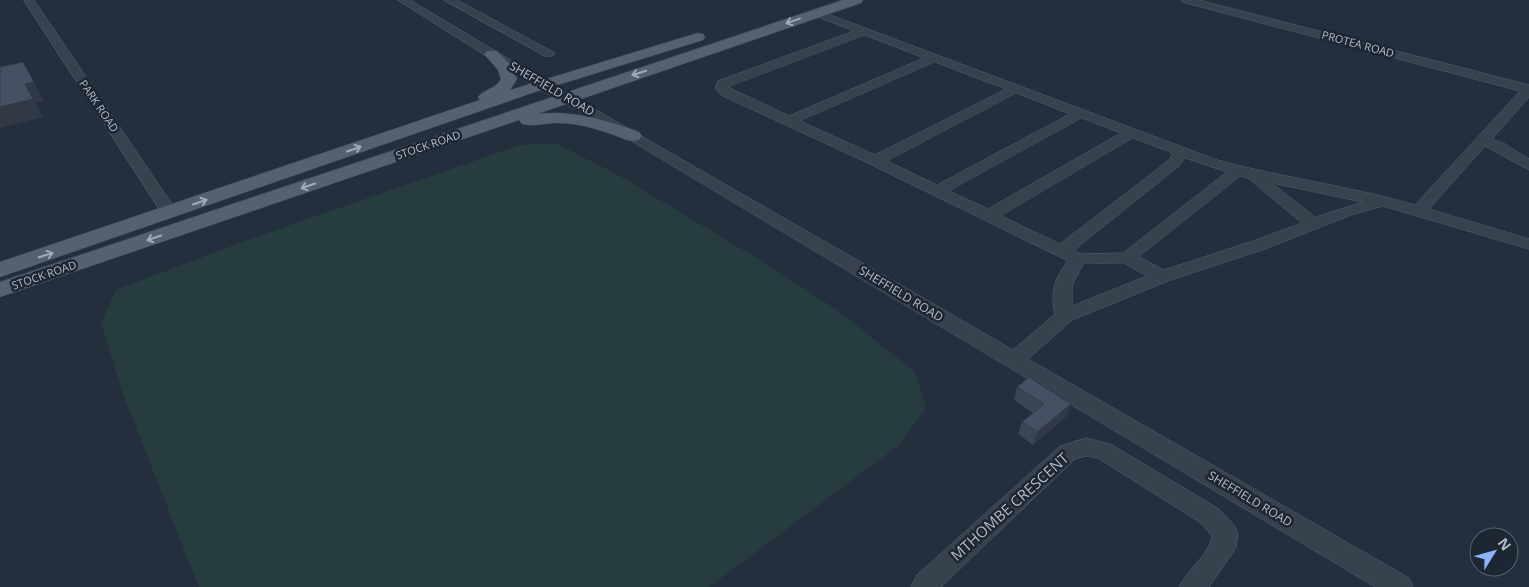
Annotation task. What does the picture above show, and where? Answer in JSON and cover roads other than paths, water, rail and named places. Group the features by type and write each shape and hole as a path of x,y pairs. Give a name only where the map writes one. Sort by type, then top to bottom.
{"main road":[{"name":"STOCK ROAD","path":"743,24 820,6 856,0"},
{"name":"STOCK ROAD","path":"0,290 454,137 820,6"},
{"name":"STOCK ROAD","path":"0,270 542,85 707,34"},
{"path":"413,129 500,91 508,83 510,77 508,71 492,54"},
{"path":"454,137 528,120 560,117 594,121 633,136"}],"street":[{"name":"PARK ROAD","path":"28,0 170,212"},
{"name":"SHEFFIELD ROAD","path":"404,0 542,85 633,136 1399,587"},
{"path":"449,0 549,54"},
{"name":"PROTEA ROAD","path":"1186,0 1529,89"},
{"path":"820,6 865,32 1182,152 1245,173 1382,201 1529,244"},
{"path":"865,32 721,86 726,92 875,161 1069,255 1127,258 1162,277"},
{"path":"789,121 934,58"},
{"path":"1419,211 1529,89"},
{"path":"875,161 1016,90"},
{"path":"937,191 1081,113"},
{"path":"989,216 1132,133"},
{"path":"1481,140 1500,147 1529,165"},
{"path":"1065,316 1060,297 1069,255 1174,163 1182,152"},
{"path":"1245,173 1315,224"},
{"path":"1127,258 1245,173"},
{"path":"1014,360 1065,316 1162,277 1259,245 1345,212 1382,201"},
{"name":"MTHOMBE CRESCENT","path":"925,587 927,583 1067,453 1086,448 1104,451 1210,516 1225,533 1223,548 1193,587"}]}
